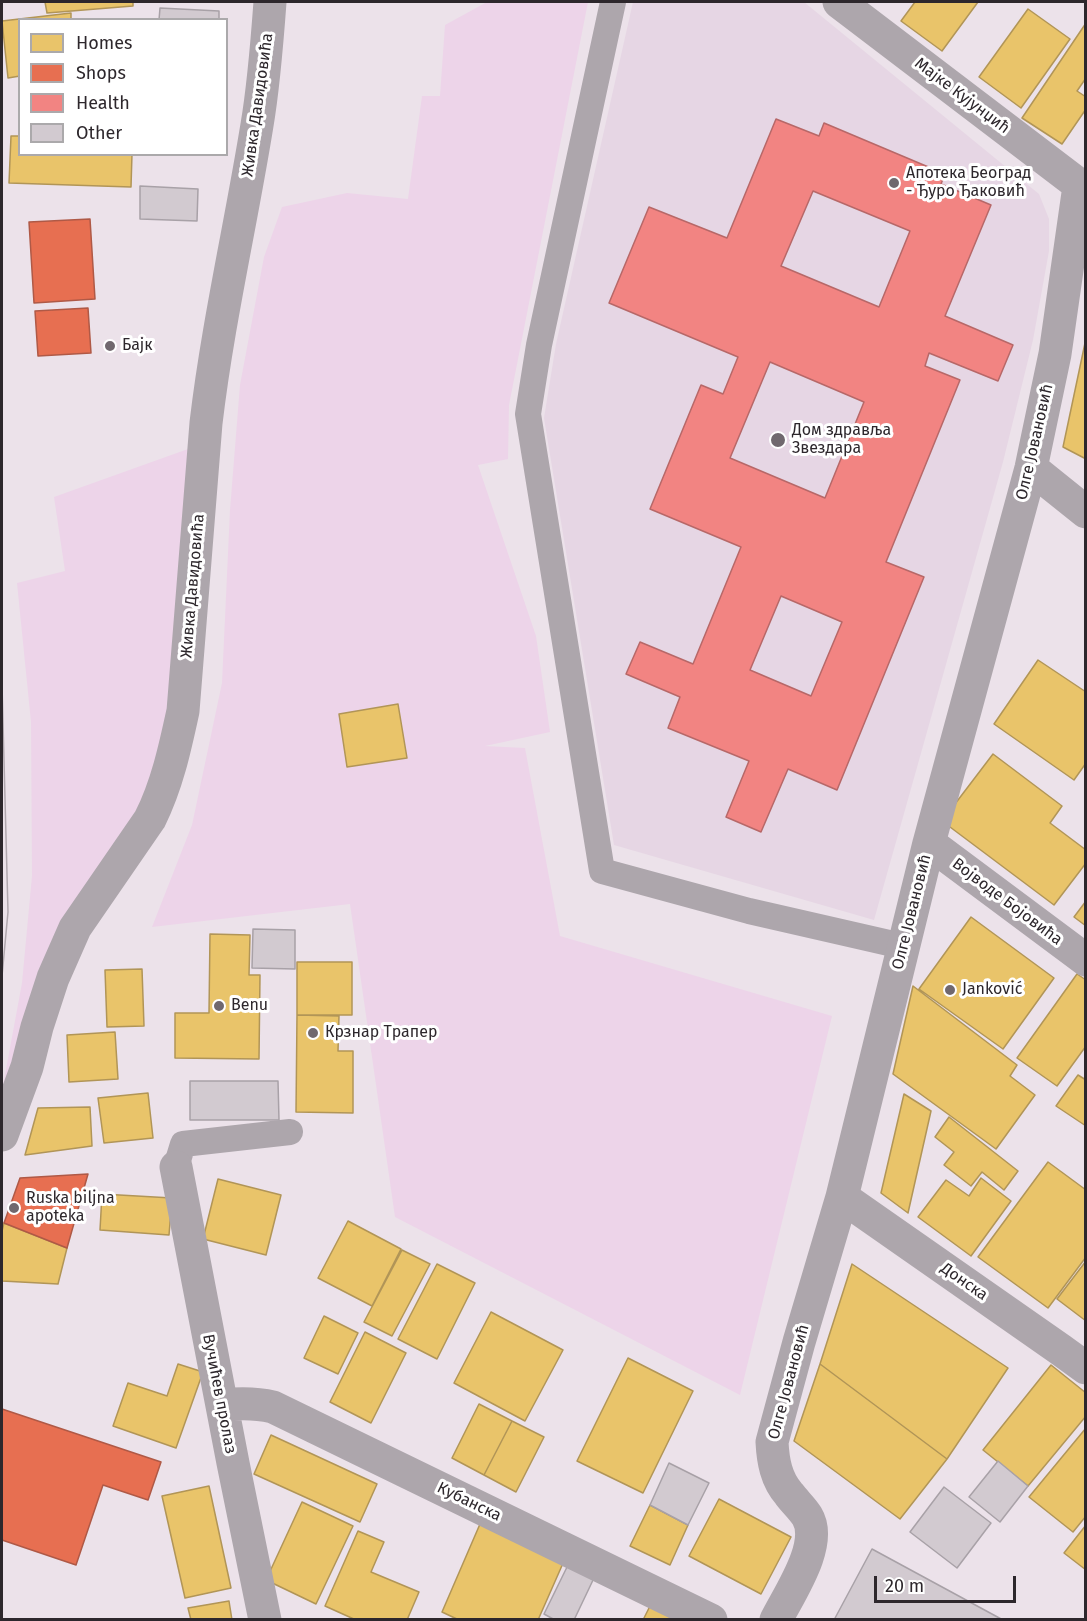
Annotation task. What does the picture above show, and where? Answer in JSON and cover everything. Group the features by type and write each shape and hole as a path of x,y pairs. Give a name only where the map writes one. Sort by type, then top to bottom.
{"street":[{"name":"Живка Давидовића","path":"2,1135 27,1067 37,1027 62,955 75,928 150,819 173,756 183,711 206,423 212,375 258,124 270,2"},
{"name":"Мајке Кујунџић","path":"839,2 1083,188"},
{"name":"Олге Јовановић","path":"776,1620 806,1561 811,1546 811,1533 807,1516 778,1478 772,1442 842,1197 902,946 1031,468 1055,354 1083,188"},
{"path":"1031,468 1086,512"},
{"name":"Војводе Бојовића","path":"929,843 1086,960"},
{"name":"Вучићев пролаз","path":"176,1167 265,1620"},
{"name":"Донска","path":"842,1197 1086,1368"},
{"name":"Кубанска","path":"222,1405 244,1403 273,1407 711,1620"}],"lane":[{"path":"613,2 539,345 528,414 602,872 749,911 902,946"},
{"path":"176,1167 183,1144 290,1132"}],"shaded area":[{"path":"487,2 588,2 509,405 508,459 478,465 536,636 550,732 485,746 525,748 560,936 832,1016 740,1395 395,1217 350,904 152,927 192,825 222,683 230,510 240,385 264,257 282,207 347,193 408,199 422,96 440,96 445,25"},
{"name":"Дом здравља Звездара","path":"633,2 804,2 1039,194 1049,219 1049,251 1033,340 1003,462 874,920 614,845 544,418 556,344"},
{"path":"188,449 169,712 142,807 2,1091 22,983 32,876 31,722 17,583 65,571 54,497"}],"building: Homes":[{"path":"45,2 133,2 133,6 47,13"},
{"path":"915,2 978,2 942,51 901,21"},
{"path":"1028,9 1070,39 1021,108 979,77"},
{"path":"71,13 71,18 28,18"},
{"path":"18,19 18,76 8,78 2,21"},
{"path":"1086,23 1086,78 1077,91 1086,97 1086,109 1062,144 1022,118"},
{"path":"11,136 18,136 18,156 132,156 131,187 9,183"},
{"path":"1086,344 1086,459 1063,447"},
{"path":"1038,660 1086,692 1086,763 1074,780 994,724"},
{"path":"398,704 407,758 347,767 339,714"},
{"path":"993,754 1062,806 1050,823 1086,850 1086,863 1054,905 942,821"},
{"path":"1086,901 1086,926 1074,917"},
{"path":"971,917 1054,978 1003,1049 919,989"},
{"path":"210,934 250,935 249,975 260,975 259,1059 175,1058 175,1013 209,1013"},
{"path":"297,962 352,962 352,1015 297,1015"},
{"path":"142,969 144,1026 107,1027 105,970"},
{"path":"1077,974 1086,980 1086,1046 1057,1086 1017,1058"},
{"path":"913,986 1017,1065 1010,1076 1035,1095 996,1149 893,1074"},
{"path":"297,1015 339,1016 338,1051 353,1051 353,1113 296,1112"},
{"path":"115,1032 118,1079 69,1082 67,1035"},
{"path":"1078,1075 1086,1080 1086,1126 1056,1106"},
{"path":"148,1093 153,1138 104,1143 98,1098"},
{"path":"904,1094 931,1111 908,1213 881,1193"},
{"path":"90,1107 92,1146 25,1155 38,1108"},
{"path":"949,1117 1018,1171 1004,1190 982,1172 971,1186 944,1165 954,1152 935,1137"},
{"path":"1048,1162 1086,1190 1086,1257 1048,1308 978,1257"},
{"path":"981,1178 1011,1201 971,1256 918,1217 946,1180 969,1196"},
{"path":"218,1179 281,1195 266,1255 203,1239"},
{"path":"102,1194 172,1198 169,1235 100,1230"},
{"path":"348,1221 401,1249 372,1306 318,1278"},
{"path":"4,1223 67,1248 58,1284 2,1281"},
{"path":"402,1250 430,1264 392,1336 364,1322"},
{"path":"1086,1261 1086,1321 1057,1299"},
{"path":"437,1264 475,1283 437,1359 398,1339"},
{"path":"852,1264 1008,1368 947,1459 820,1364"},
{"path":"491,1312 563,1350 525,1421 454,1383"},
{"path":"324,1316 358,1333 338,1374 304,1358"},
{"path":"365,1332 406,1353 371,1423 330,1402"},
{"path":"628,1358 693,1391 643,1493 577,1461"},
{"path":"178,1364 203,1372 176,1448 113,1426 128,1383 167,1396"},
{"path":"820,1364 947,1459 900,1519 794,1441"},
{"path":"1051,1365 1086,1393 1086,1416 1028,1486 983,1450"},
{"path":"479,1404 512,1421 484,1475 452,1458"},
{"path":"512,1421 544,1437 516,1492 484,1475"},
{"path":"1086,1428 1086,1516 1073,1532 1029,1497"},
{"path":"271,1435 377,1484 360,1522 254,1474"},
{"path":"209,1486 231,1588 185,1598 162,1496"},
{"path":"719,1499 791,1537 761,1594 689,1556"},
{"path":"302,1502 353,1526 316,1604 266,1580"},
{"path":"650,1505 688,1525 670,1565 630,1546"},
{"path":"480,1524 564,1561 538,1620 459,1620 442,1612"},
{"path":"1086,1525 1086,1570 1064,1553"},
{"path":"358,1531 384,1542 371,1572 419,1592 407,1620 356,1620 325,1606"},
{"path":"229,1601 232,1620 191,1620 188,1608"},
{"path":"650,1606 672,1618 671,1620 643,1620"}],"building: Shops":[{"path":"90,219 95,299 34,303 29,222"},
{"path":"88,308 91,353 38,356 35,311"},
{"path":"88,1174 67,1248 4,1223 20,1178"},
{"path":"2,1409 161,1462 148,1500 103,1485 76,1565 2,1540"}],"building: Health":[{"path":"776,119 819,136 824,123 945,174 941,184 991,205 945,316 1013,345 998,381 929,353 925,366 960,380 886,562 924,577 837,790 788,769 761,832 726,817 749,761 668,728 680,697 626,674 640,642 693,664 741,547 650,509 701,385 723,394 738,357 609,303 649,207 727,238","holes":["813,191 910,231 879,307 781,266","770,362 864,402 825,498 730,458","781,596 842,622 811,696 750,670"]}],"building: Other":[{"path":"160,8 219,11 219,18 159,18"},
{"path":"140,186 198,189 197,221 140,219"},
{"path":"253,929 295,930 295,969 252,968"},
{"path":"190,1081 278,1081 279,1120 190,1120"},
{"path":"998,1461 1028,1486 1000,1522 969,1497"},
{"path":"669,1463 709,1483 688,1525 650,1505"},
{"path":"944,1487 991,1523 957,1568 910,1532"},
{"path":"872,1549 1003,1620 834,1620"},
{"path":"568,1565 594,1578 574,1620 555,1620 544,1614"}],"tram line":[{"path":"2,685 8,912 2,976"}],"place":[{"name":"Апотека Београд - Ђуро Ђаковић","path":"894,183"},
{"name":"Бајк","path":"110,346"},
{"name":"Дом здравља Звездара","path":"778,440"},
{"name":"Janković","path":"950,990"},
{"name":"Benu","path":"219,1006"},
{"name":"Крзнар Трапер","path":"313,1033"},
{"name":"Ruska biljna apoteka","path":"14,1208"}]}
